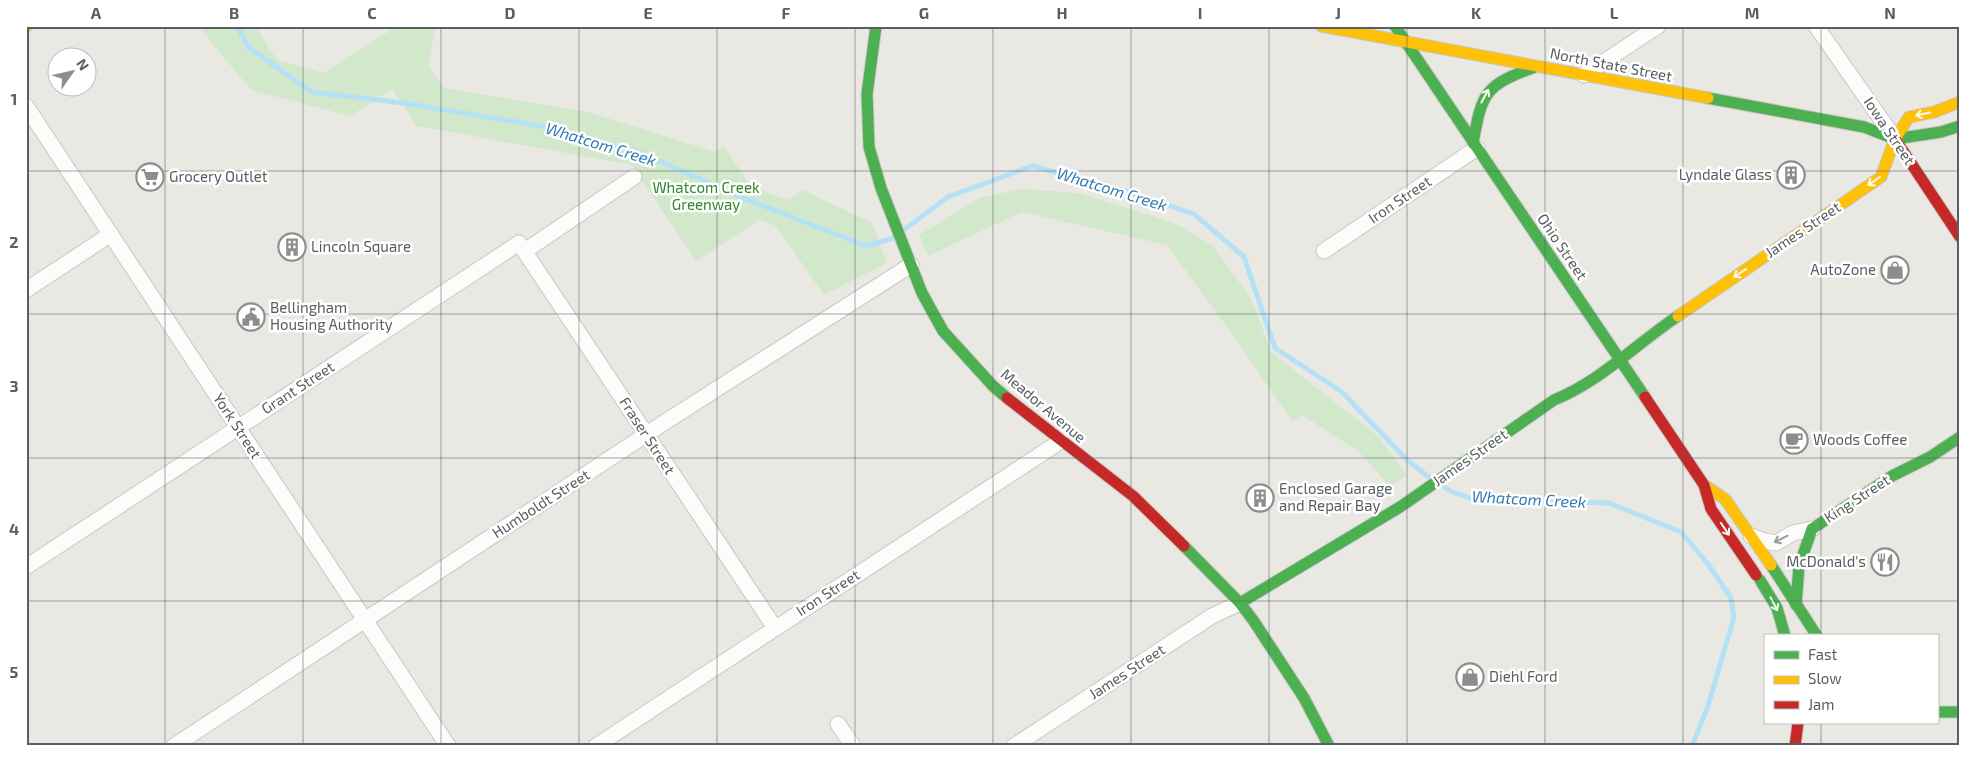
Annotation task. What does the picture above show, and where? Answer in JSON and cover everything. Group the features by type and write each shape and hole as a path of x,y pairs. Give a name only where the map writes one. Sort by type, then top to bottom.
{"main road":[{"name":"Meador Avenue","path":"876,26 867,94 869,147 881,188 922,293 942,331 994,386 1021,410 1133,496 1198,559 1240,604 1253,620 1304,698 1329,746"},
{"name":"North State Street","path":"1321,26 1864,127 1895,139"},
{"name":"Ohio Street","path":"1395,26 1704,485 1711,508 1777,608 1784,634"},
{"path":"1475,146 1479,108 1485,94 1494,83 1536,66"},
{"name":"James Street","path":"1240,604 1400,507 1554,400 1571,393 1620,361 1648,336 1881,177 1895,139 1909,117 1934,112 1960,102"},
{"path":"1895,139 1942,132 1960,126"},
{"name":"Iowa Street","path":"1895,139 1960,237"},
{"name":"King Street","path":"1812,529 1892,476 1930,457 1960,437"},
{"name":"Ohio Street","path":"1704,485 1725,499 1816,634"},
{"path":"1796,605 1795,582 1799,562 1812,529"},
{"path":"1938,712 1960,712"},
{"path":"1795,746 1798,724"}],"street":[{"path":"1584,75 1658,26"},
{"name":"Iowa Street","path":"1816,26 1895,139"},
{"name":"York Street","path":"26,106 448,746"},
{"name":"Iron Street","path":"1324,251 1475,146"},
{"name":"Grant Street","path":"26,566 238,428 634,177"},
{"path":"26,290 111,234"},
{"name":"Fraser Street","path":"522,247 774,628"},
{"name":"Humboldt Street","path":"174,746 646,434 911,265"},
{"name":"Iron Street","path":"596,746 1060,441"},
{"name":"King Street","path":"1750,536 1776,543 1792,533 1812,529"},
{"name":"James Street","path":"1014,746 1212,616 1240,604"},
{"path":"838,724 852,746"}],"green space":[{"name":"Whatcom Creek Greenway","path":"198,26 255,26 277,60 323,73 391,30 392,26 436,26 428,65 444,88 588,112 715,152 724,146 751,187 788,200 803,190 872,223 887,263 824,295 776,226 759,220 696,261 632,165 417,126 392,89 350,116 251,90"},
{"path":"1021,189 1079,193 1174,223 1212,245 1252,300 1271,352 1378,436 1407,475 1390,486 1358,451 1302,415 1292,421 1230,331 1167,245 1022,212 928,256 919,235 979,198"}],"waterway":[{"name":"Whatcom Creek","path":"237,26 248,47 312,92 403,103 541,126 644,154 738,196 866,246 894,238"},
{"name":"Whatcom Creek","path":"902,231 948,197 1032,166 1133,193 1194,214 1244,257 1275,348 1342,392 1407,460 1430,478"},
{"name":"Whatcom Creek","path":"1441,485 1452,492 1476,500 1609,503 1681,532 1708,564 1731,598 1734,617 1708,706 1692,746"}],"traffic: fast":[{"path":"876,26 867,94 869,147 881,188 922,293 943,331 993,386 1007,398"},
{"path":"1395,26 1645,397"},
{"path":"1473,143 1479,112 1483,101 1489,93 1505,79 1535,67"},
{"path":"1708,98 1864,127 1895,139 1941,132 1960,126"},
{"path":"1240,603 1400,507 1554,400 1587,383 1678,316"},
{"path":"1812,529 1892,476 1930,457 1960,437"},
{"path":"1796,605 1799,566 1812,529"},
{"path":"1184,546 1240,603 1253,620 1304,698 1329,746"},
{"path":"1771,565 1816,634"},
{"path":"1760,580 1777,608 1784,634"},
{"path":"1938,712 1960,712"}],"traffic: slow":[{"path":"1321,26 1708,98"},
{"path":"1678,316 1881,177 1895,139 1909,117 1934,112 1960,102"},
{"path":"1704,485 1725,499 1771,565"}],"traffic: jam":[{"path":"1895,139 1960,237"},
{"path":"1645,397 1704,485 1711,509 1756,575"},
{"path":"1007,398 1133,496 1184,546"},
{"path":"1795,746 1798,724"}],"place":[{"name":"Lyndale Glass","path":"1791,175"},
{"name":"Grocery Outlet","path":"150,177"},
{"name":"Lincoln Square","path":"292,247"},
{"name":"AutoZone","path":"1895,270"},
{"name":"Bellingham Housing Authority","path":"251,317"},
{"name":"Woods Coffee","path":"1794,440"},
{"name":"Enclosed Garage and Repair Bay","path":"1260,498"},
{"name":"McDonald's","path":"1885,562"},
{"name":"Diehl Ford","path":"1470,677"}]}
